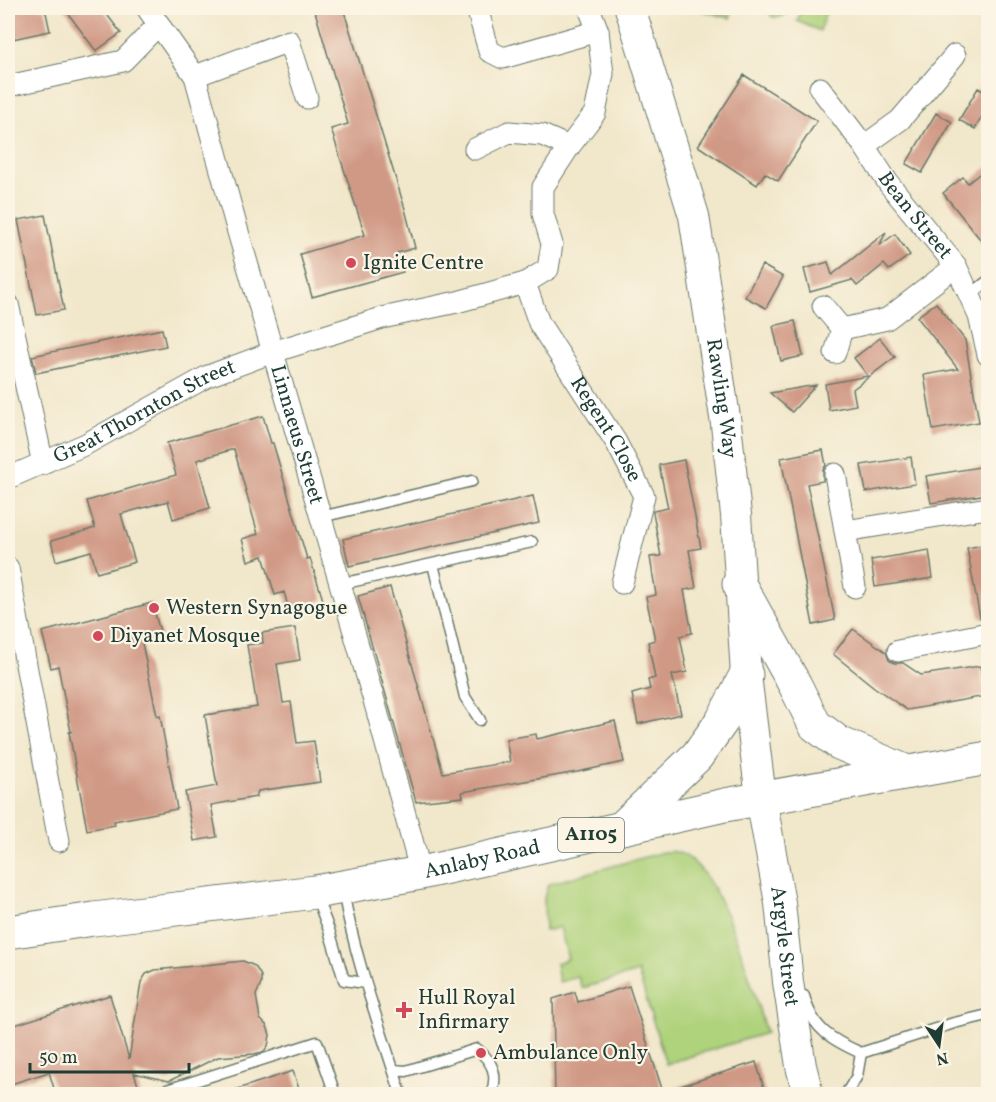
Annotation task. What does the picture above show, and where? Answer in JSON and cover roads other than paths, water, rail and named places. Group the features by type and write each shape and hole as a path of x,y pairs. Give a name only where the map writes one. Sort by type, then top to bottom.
{"main road":[{"path":"739,584 815,725 839,743 907,772"},
{"path":"622,828 697,756 722,721 746,675"},
{"name":"Anlaby Road","path":"8,932 94,918 328,889 421,873 761,798 988,758"}],"street":[{"path":"477,8 489,51 503,58 598,31"},
{"path":"525,283 548,268 552,244 543,214 543,187 595,113 603,74 598,31 589,8"},
{"name":"Rawling Way","path":"630,8 694,216 726,424 736,515 746,675 761,798"},
{"path":"8,86 123,61 153,16"},
{"name":"Linnaeus Street","path":"153,16 195,76 341,584 421,873"},
{"path":"195,76 289,41 307,98"},
{"path":"864,146 900,120 955,55"},
{"name":"Bean Street","path":"820,88 864,146 889,184 956,266 979,316 988,355"},
{"path":"475,149 509,132 542,135 569,147"},
{"path":"842,328 887,319 956,266"},
{"name":"Great Thornton Street","path":"8,478 86,444 208,376 273,352 382,318 457,302 525,283"},
{"name":"Regent Close","path":"525,283 539,323 616,442 644,496 622,584"},
{"path":"8,304 44,464"},
{"path":"823,306 842,328"},
{"path":"836,353 842,328"},
{"path":"835,474 855,587"},
{"path":"844,531 988,508"},
{"path":"8,568 59,841"},
{"path":"898,651 988,633"},
{"name":"Argyle Street","path":"761,798 780,903 801,1066 808,1095"}],"lane":[{"path":"970,295 988,281"},
{"path":"321,517 472,482"},
{"path":"341,584 532,542"},
{"path":"433,564 465,697 480,720"},
{"path":"328,889 329,930 344,980 365,983"},
{"path":"328,889 349,924 365,983 401,1095"},
{"path":"780,903 798,972"},
{"path":"801,984 807,1007 820,1029 835,1042 861,1053 954,1023 988,1009"},
{"path":"954,1023 988,1015"},
{"path":"168,1090 317,1042 335,1095"},
{"path":"394,1070 406,1071 477,1049 489,1059 496,1083 491,1095"},
{"path":"846,1095 857,1076 861,1053"}],"place":[{"name":"Ignite Centre","path":"351,263"},
{"name":"Western Synagogue","path":"154,608"},
{"name":"Diyanet Mosque","path":"98,636"},
{"name":"Hull Royal Infirmary","path":"404,1010"},
{"name":"Ambulance Only","path":"481,1053"}]}
